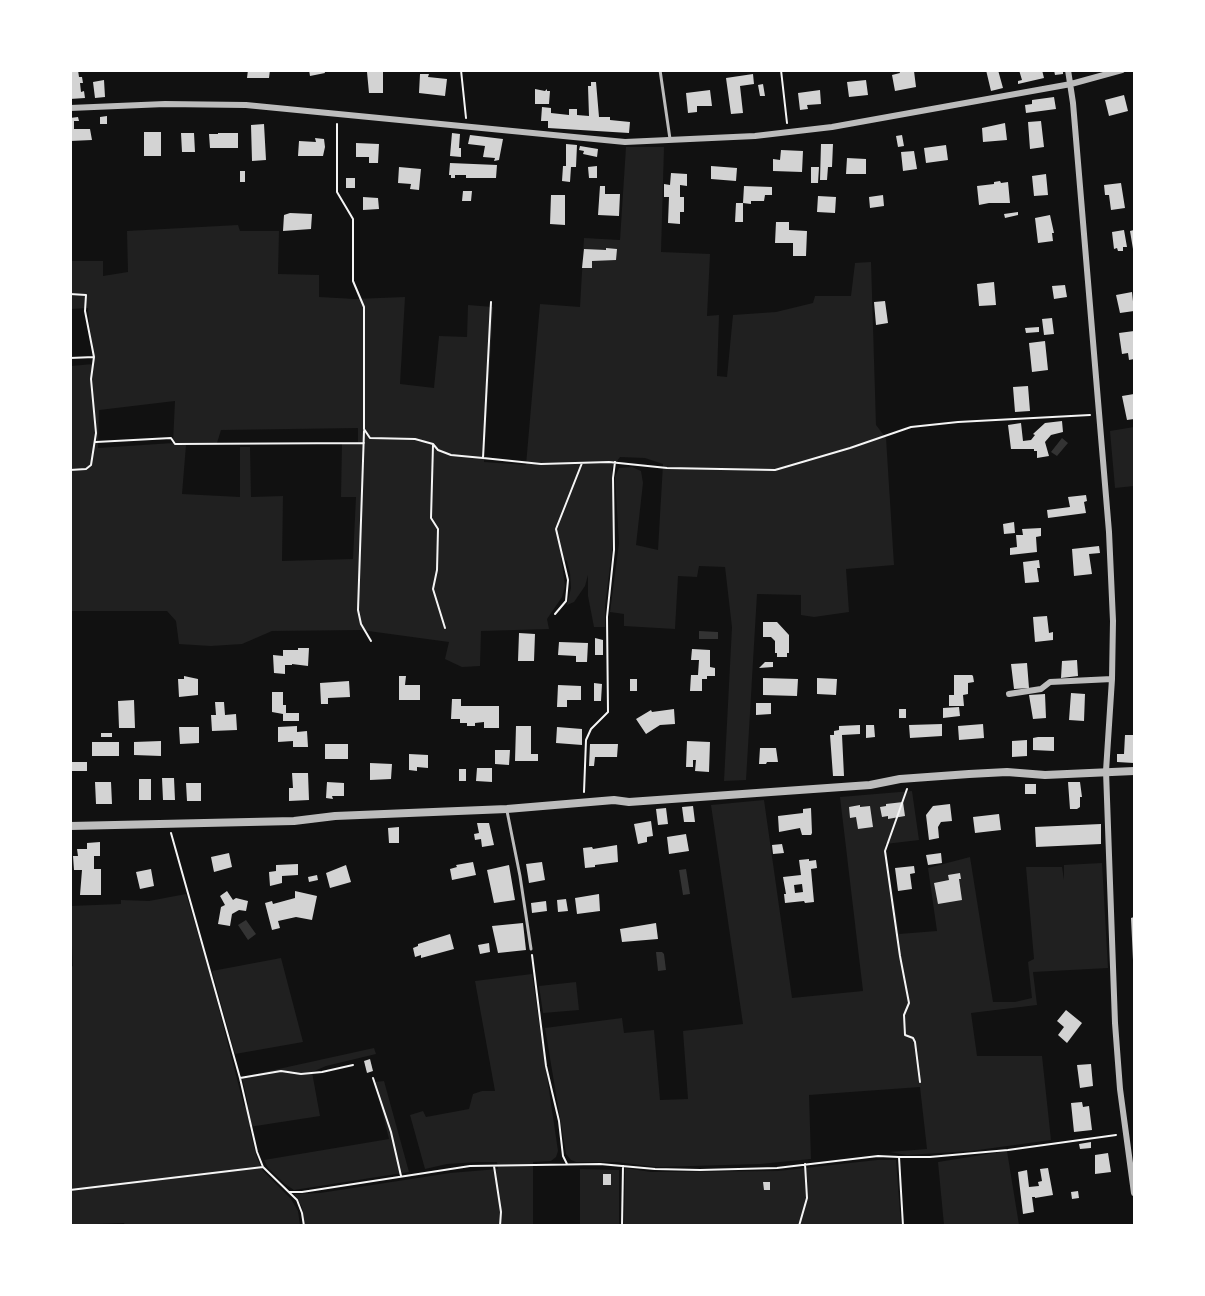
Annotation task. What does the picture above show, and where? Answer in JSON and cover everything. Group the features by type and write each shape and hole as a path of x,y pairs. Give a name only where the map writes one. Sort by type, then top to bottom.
{"street":[{"path":"1068,70 1109,532 1113,621 1106,771 1115,1023 1134,1193"},
{"path":"70,108 165,104 246,105 625,142 755,136 832,127 1071,84 1122,70"},
{"path":"1009,694 1041,689 1050,682 1112,679"},
{"path":"70,826 294,821 335,816 507,809 614,800 629,802 859,786 908,778 1007,772 1045,775 1134,771"}],"lane":[{"path":"660,70 670,140"},
{"path":"507,809 531,949"}],"path":[{"path":"461,70 466,127"},
{"path":"781,70 788,132"},
{"path":"337,114 337,192 353,219 353,281 364,307 364,442 358,609 361,624 371,641"},
{"path":"70,294 86,295 85,311 94,357 92,379 96,433 91,465 86,469 70,470"},
{"path":"483,458 491,302"},
{"path":"70,358 94,357"},
{"path":"364,429 370,438 415,439 433,444 438,450 451,455 541,464 615,462 667,468 775,470 850,448 911,426 1098,414"},
{"path":"96,442 171,438 175,444 364,442"},
{"path":"433,444 431,518 438,529 437,570 433,590 444,628"},
{"path":"584,803 586,740 591,729 608,712 607,617 614,550 613,478 615,462"},
{"path":"555,614 566,601 568,580 556,529 582,463"},
{"path":"908,778 906,793 885,851 909,1003 904,1015 905,1035 913,1038 915,1042 920,1082"},
{"path":"167,823 240,1078 257,1152 263,1167 297,1200 304,1226"},
{"path":"531,949 546,1066 559,1121 563,1156 568,1165"},
{"path":"240,1078 281,1071 301,1074 322,1072 353,1065"},
{"path":"373,1078 391,1132 401,1176"},
{"path":"289,1192 302,1192 470,1166 600,1164 655,1169 777,1168 878,1156 930,1157 1008,1150 1126,1134"},
{"path":"899,1156 903,1226"},
{"path":"799,1226 807,1198 805,1164"},
{"path":"494,1166 501,1212 500,1226"},
{"path":"622,1226 623,1166"},
{"path":"70,1190 263,1167"}],"shaded area":[{"path":"626,147 664,147 661,252 710,254 707,316 719,315 717,376 727,377 733,315 776,312 813,303 815,296 851,296 855,263 871,262 876,425 886,438 894,565 846,569 849,612 814,617 801,615 801,595 757,594 746,780 724,781 732,627 725,567 699,566 697,577 678,576 675,629 624,626 624,614 610,612 619,543 615,477 619,468 632,467 641,471 643,483 636,545 658,550 663,464 645,458 620,457 612,468 612,551 605,606 605,627 594,627 588,596 588,575 585,586 574,602 567,605 571,588 570,573 567,561 561,557 565,586 562,597 547,619 549,629 481,631 480,666 462,667 445,659 449,642 361,630 272,631 242,644 211,646 179,644 176,621 167,611 71,611 71,366 93,364 88,308 71,309 71,261 103,261 103,276 128,272 127,231 238,225 240,231 279,231 278,274 319,275 319,297 355,299 405,297 400,384 434,388 439,336 467,337 468,305 493,307 484,462 526,465 540,304 580,307 584,238 620,240","holes":["175,401 173,443 98,448 99,410","358,428 358,442 342,443 341,497 356,497 353,559 282,561 283,496 251,497 250,447 240,447 240,497 182,494 186,445 217,443 221,430"]},
{"path":"1134,427 1134,486 1115,488 1110,431"},
{"path":"1062,438 1068,443 1057,456 1051,452"},
{"path":"699,631 718,632 718,639 699,639"},
{"path":"912,791 919,840 885,844 899,934 937,931 928,868 970,857 993,1002 1015,1002 1032,998 1028,962 1034,959 1026,867 1062,867 1064,880 1064,865 1102,863 1108,968 1033,972 1037,1005 971,1013 977,1056 1042,1056 1051,1140 971,1151 907,1155 889,1152 927,1149 920,1087 809,1095 811,1159 760,1164 657,1167 571,1160 566,1154 545,1028 622,1018 624,1033 654,1030 660,1100 688,1099 683,1031 743,1024 711,805 764,800 792,998 863,991 840,797"},
{"path":"686,869 690,894 683,895 679,870"},
{"path":"186,894 209,971 244,1106 241,1108 248,1104 242,1077 374,1048 376,1054 326,1066 312,1072 320,1116 249,1127 263,1171 291,1199 298,1211 300,1225 125,1226 124,1223 71,1225 70,967 73,966 70,906 121,904 121,900 149,901"},
{"path":"246,920 256,934 248,940 238,925"},
{"path":"656,952 664,954 666,970 658,971"},
{"path":"281,958 303,1042 235,1054 212,971"},
{"path":"532,974 558,1151 556,1157 551,1161 533,1162 533,1225 305,1225 302,1207 294,1194 320,1193 450,1173 498,1169 497,1162 478,1162 447,1164 425,1169 410,1115 423,1111 426,1117 469,1109 473,1094 495,1091 475,981"},
{"path":"576,982 579,1010 543,1013 539,986"},
{"path":"384,1081 409,1172 294,1190 268,1168 264,1160 389,1139 375,1082"},
{"path":"1007,1151 1019,1225 944,1225 938,1162"},
{"path":"896,1160 901,1225 624,1226 625,1168 651,1172 778,1171"},
{"path":"580,1169 619,1170 619,1225 580,1226"}],"building":[{"path":"70,70 78,70 79,77 82,77 81,92 84,91 85,98 70,99"},
{"path":"248,70 270,70 269,78 247,78"},
{"path":"309,70 324,70 325,73 310,76"},
{"path":"899,70 914,71 916,87 895,91 892,75 900,73"},
{"path":"986,70 998,70 1003,88 991,91"},
{"path":"1019,70 1042,70 1044,78 1018,84 1018,81 1022,80"},
{"path":"1054,70 1063,70 1063,74 1055,75"},
{"path":"383,71 383,93 369,93 367,72"},
{"path":"420,74 447,79 445,96 419,93"},
{"path":"753,74 754,84 740,86 743,113 731,114 726,78"},
{"path":"104,80 105,97 95,98 93,82"},
{"path":"866,80 868,95 849,97 847,82"},
{"path":"591,82 596,82 599,117 630,122 629,133 548,128 548,121 541,121 542,107 551,108 551,113 569,115 569,109 577,109 577,115 589,116 588,86 591,86"},
{"path":"763,84 765,96 760,96 758,85"},
{"path":"535,89 550,91 549,104 535,104"},
{"path":"710,90 712,106 697,106 697,112 688,113 686,93"},
{"path":"820,90 821,104 807,105 808,109 800,110 798,93"},
{"path":"1124,95 1128,111 1109,116 1105,100"},
{"path":"1054,97 1056,109 1026,113 1025,105 1032,104 1032,100"},
{"path":"107,116 107,124 100,124 100,117"},
{"path":"78,117 79,121 74,121 74,129 90,129 92,140 70,141 70,118"},
{"path":"1041,121 1044,147 1030,149 1028,122"},
{"path":"1005,123 1007,140 983,142 982,128"},
{"path":"264,124 266,160 252,161 251,125"},
{"path":"144,132 161,132 161,156 144,156"},
{"path":"181,133 194,133 195,152 182,152"},
{"path":"238,133 238,148 210,148 209,134"},
{"path":"452,133 460,134 461,157 450,156"},
{"path":"470,135 503,139 499,160 494,161 495,158 483,157 485,146 468,144"},
{"path":"902,135 904,146 898,147 896,136"},
{"path":"315,138 324,139 323,156 298,156 299,141 316,142"},
{"path":"356,143 379,144 378,163 369,163 369,157 356,157"},
{"path":"566,144 577,145 576,167 571,167 570,182 562,181 563,166 566,166"},
{"path":"821,144 833,144 832,167 828,167 827,180 820,180"},
{"path":"946,145 948,160 926,163 924,148"},
{"path":"580,146 598,149 597,157 583,154 584,151 579,150"},
{"path":"781,150 803,151 802,172 773,171 773,159 780,160"},
{"path":"914,151 917,169 903,171 901,152"},
{"path":"847,158 866,159 866,174 846,174"},
{"path":"450,163 497,165 496,178 466,178 466,175 455,175 455,178 451,178"},
{"path":"597,166 597,178 589,178 588,167"},
{"path":"711,166 737,168 736,181 711,179"},
{"path":"399,167 421,169 419,190 410,189 411,184 398,183"},
{"path":"811,167 819,167 818,183 811,183"},
{"path":"240,171 245,171 245,182 240,182"},
{"path":"671,173 687,174 687,186 680,185 680,197 684,197 684,212 680,212 680,224 668,223 669,197 664,197 664,184 670,185"},
{"path":"1046,174 1048,195 1034,196 1032,176"},
{"path":"346,178 355,178 355,188 346,188"},
{"path":"1000,181 1001,183 1008,182 1010,203 979,205 977,186"},
{"path":"1121,183 1125,208 1111,210 1109,195 1105,195 1104,185"},
{"path":"600,186 605,186 605,194 620,194 619,216 598,215"},
{"path":"744,186 772,187 772,195 765,195 764,201 743,203"},
{"path":"463,191 472,191 471,201 462,201"},
{"path":"551,195 565,195 565,225 550,224"},
{"path":"883,195 884,206 870,208 869,197"},
{"path":"818,196 836,197 835,213 817,212"},
{"path":"363,197 378,198 379,209 363,210"},
{"path":"736,203 743,203 743,222 735,222"},
{"path":"1018,212 1018,215 1005,218 1004,214"},
{"path":"312,214 311,229 283,231 284,215"},
{"path":"1050,215 1054,233 1052,233 1053,241 1038,243 1035,218"},
{"path":"776,222 789,222 789,230 807,231 806,256 793,256 793,243 775,243"},
{"path":"1124,230 1127,247 1123,247 1123,251 1118,251 1117,248 1114,249 1112,232"},
{"path":"1134,230 1134,249 1133,249 1130,231"},
{"path":"606,248 617,249 616,260 592,261 592,268 582,268 584,249 606,250"},
{"path":"994,282 996,305 979,306 977,284"},
{"path":"1065,285 1067,297 1054,299 1052,286"},
{"path":"1132,292 1134,311 1120,313 1116,295"},
{"path":"885,301 888,323 876,325 874,302"},
{"path":"1052,318 1054,334 1044,335 1042,319"},
{"path":"1039,327 1039,332 1026,333 1025,328"},
{"path":"1134,331 1134,359 1129,360 1128,353 1122,354 1119,333"},
{"path":"1045,341 1048,370 1032,372 1029,343"},
{"path":"1028,386 1030,411 1015,412 1013,387"},
{"path":"1134,394 1134,419 1127,420 1122,396"},
{"path":"1062,421 1063,432 1051,435 1045,442 1049,456 1037,458 1037,451 1034,449 1011,449 1008,425 1021,423 1023,441 1031,440 1035,435 1033,434 1045,423"},
{"path":"1086,495 1087,501 1084,502 1086,513 1048,518 1047,510 1070,507 1068,497"},
{"path":"1014,522 1015,533 1004,534 1003,524"},
{"path":"1041,528 1041,536 1036,537 1037,552 1010,555 1010,548 1017,547 1016,535 1023,535 1022,529"},
{"path":"1099,546 1100,553 1089,554 1092,574 1074,576 1072,549"},
{"path":"1039,560 1040,568 1037,568 1039,582 1025,583 1023,562"},
{"path":"1047,616 1049,633 1053,632 1053,640 1035,642 1033,617"},
{"path":"763,622 777,622 789,635 787,657 777,657 775,641 771,637 763,637"},
{"path":"519,633 535,634 534,661 518,661"},
{"path":"595,638 603,640 603,655 595,655"},
{"path":"559,642 588,643 587,662 576,662 576,656 558,655"},
{"path":"298,648 309,648 308,666 285,665 285,674 274,673 273,655 283,656 283,650 298,650"},
{"path":"692,649 710,650 710,667 715,668 715,676 702,679 702,691 690,691 691,675 698,675 699,660 691,660"},
{"path":"1077,660 1078,676 1061,678 1062,661"},
{"path":"765,662 773,662 773,667 759,668"},
{"path":"1027,663 1029,688 1014,689 1011,664"},
{"path":"954,675 973,676 974,682 968,683 968,694 963,695 964,706 949,706 949,695 954,695"},
{"path":"184,676 198,679 198,695 179,697 178,679 184,679"},
{"path":"399,676 406,676 405,685 420,685 420,700 399,700"},
{"path":"763,678 798,679 797,696 763,695"},
{"path":"817,678 837,679 836,695 817,694"},
{"path":"630,679 637,679 637,691 630,691"},
{"path":"349,681 350,697 328,698 328,704 321,704 320,683"},
{"path":"594,683 602,684 601,701 594,701"},
{"path":"558,685 581,686 581,700 567,700 567,707 557,707"},
{"path":"272,692 283,692 283,705 286,705 286,713 299,713 299,721 283,721 283,714 272,712"},
{"path":"1071,693 1085,694 1084,721 1069,720"},
{"path":"1045,694 1046,718 1033,719 1029,695"},
{"path":"452,699 461,699 461,706 499,706 499,728 484,728 484,722 475,723 475,726 467,726 467,723 460,723 460,719 451,719"},
{"path":"134,700 135,728 119,728 118,701"},
{"path":"215,702 224,702 225,715 236,714 237,730 212,731 211,715 216,715"},
{"path":"756,703 771,703 771,714 756,715"},
{"path":"959,707 960,716 943,718 943,708"},
{"path":"674,709 675,724 660,725 646,734 636,719 651,710 652,712"},
{"path":"899,709 906,709 906,718 899,718"},
{"path":"942,724 942,736 910,738 909,725"},
{"path":"983,724 984,738 959,740 958,726"},
{"path":"860,725 860,734 842,735 844,776 833,776 830,735 834,735 834,731 839,730 839,726"},
{"path":"866,725 874,725 875,737 866,738"},
{"path":"297,726 297,732 307,731 308,747 293,747 293,741 278,742 278,727"},
{"path":"516,726 531,726 531,754 538,754 538,761 515,761"},
{"path":"179,727 199,727 199,743 180,744"},
{"path":"557,727 582,729 582,745 556,743"},
{"path":"101,733 112,733 112,737 101,737"},
{"path":"1125,735 1134,735 1134,763 1117,762 1117,754 1124,754"},
{"path":"1054,737 1054,751 1033,750 1033,738"},
{"path":"1027,740 1027,756 1012,757 1012,741"},
{"path":"161,741 161,756 134,755 134,742"},
{"path":"687,741 710,742 709,772 695,771 696,760 693,760 693,767 686,767"},
{"path":"92,742 119,742 119,756 92,756"},
{"path":"325,744 348,744 348,759 325,759"},
{"path":"590,744 618,744 617,757 595,757 594,766 589,766"},
{"path":"760,748 776,748 778,762 759,764"},
{"path":"495,750 510,750 509,765 495,764"},
{"path":"409,754 428,755 428,768 417,767 417,771 409,770"},
{"path":"70,762 87,762 87,771 71,771"},
{"path":"370,763 392,764 391,779 370,780"},
{"path":"477,768 492,768 492,782 476,781"},
{"path":"459,769 466,769 466,781 459,781"},
{"path":"292,773 308,773 309,800 289,801 289,788 293,788"},
{"path":"162,778 174,778 175,800 163,800"},
{"path":"139,779 151,779 151,800 139,800"},
{"path":"95,782 111,782 112,804 96,804"},
{"path":"327,782 344,783 344,796 326,798"},
{"path":"1068,782 1080,782 1082,797 1080,797 1080,807 1077,809 1070,809"},
{"path":"186,783 201,783 201,801 187,801"},
{"path":"1025,784 1036,784 1036,794 1025,794"},
{"path":"903,802 905,816 888,819 888,816 882,817 880,807"},
{"path":"950,804 952,821 941,822 938,827 939,838 929,840 926,815 933,806"},
{"path":"860,805 860,807 870,806 873,827 858,829 856,817 850,818 849,807"},
{"path":"693,806 695,822 684,822 682,807"},
{"path":"666,808 668,824 658,825 656,809"},
{"path":"811,808 811,835 802,835 800,828 779,832 778,816 803,813 803,809"},
{"path":"999,814 1001,830 975,833 973,817"},
{"path":"651,821 653,836 647,837 647,842 638,844 634,824"},
{"path":"477,823 489,823 494,845 482,847 481,839 475,840 474,834 479,833"},
{"path":"1101,824 1101,844 1036,847 1035,827"},
{"path":"399,827 399,843 389,843 388,828"},
{"path":"686,834 689,851 669,854 667,837"},
{"path":"100,842 100,856 94,856 94,869 101,869 101,895 80,895 82,870 74,870 73,856 78,856 77,849 87,849 87,843"},
{"path":"782,844 784,853 773,854 772,845"},
{"path":"617,845 618,862 585,868 583,848 592,847 593,849"},
{"path":"229,853 232,867 214,872 211,857"},
{"path":"941,853 942,863 928,865 926,855"},
{"path":"799,860 816,860 817,868 811,869 814,902 785,903 783,877 801,875","holes":["802,884 803,892 795,893 794,885"]},
{"path":"473,862 476,875 452,880 450,869 457,867 456,865"},
{"path":"542,862 545,880 529,883 526,864"},
{"path":"298,864 298,875 282,876 282,883 270,886 269,872 276,871 276,865"},
{"path":"346,865 351,882 330,888 326,873"},
{"path":"509,865 515,900 494,903 487,870"},
{"path":"914,866 915,873 910,874 912,889 898,891 895,868"},
{"path":"151,869 154,886 140,889 136,872"},
{"path":"960,873 962,900 938,904 934,883 949,880 948,875"},
{"path":"317,875 318,880 309,882 308,877"},
{"path":"227,891 233,900 236,898 248,901 246,911 239,910 232,914 230,926 218,924 221,907 225,905 220,896"},
{"path":"295,891 317,896 312,920 296,917 278,921 280,928 272,930 265,903 272,901 273,904 295,898"},
{"path":"599,894 600,911 577,914 575,898"},
{"path":"566,899 568,911 558,912 557,900"},
{"path":"546,901 547,911 532,913 531,903"},
{"path":"1134,917 1134,960 1133,960 1131,918"},
{"path":"523,923 526,950 498,953 492,926"},
{"path":"656,923 658,939 622,942 620,929"},
{"path":"450,934 454,949 421,958 421,955 415,957 413,948 418,944"},
{"path":"489,943 490,952 480,954 478,945"},
{"path":"1066,1010 1082,1023 1067,1043 1058,1035 1064,1027 1057,1021"},
{"path":"370,1059 373,1071 367,1073 364,1061"},
{"path":"1091,1064 1093,1086 1080,1088 1077,1065"},
{"path":"1082,1102 1083,1107 1089,1106 1092,1130 1074,1132 1071,1103"},
{"path":"1091,1142 1091,1148 1080,1149 1079,1144"},
{"path":"1108,1153 1111,1172 1095,1174 1095,1155"},
{"path":"1048,1168 1053,1195 1032,1197 1034,1212 1023,1214 1018,1172 1027,1170 1029,1187 1039,1186 1038,1182 1042,1181 1040,1169"},
{"path":"603,1174 611,1174 611,1185 603,1185"},
{"path":"763,1182 770,1182 770,1190 764,1190"},
{"path":"1078,1191 1079,1198 1072,1199 1071,1192"}]}
